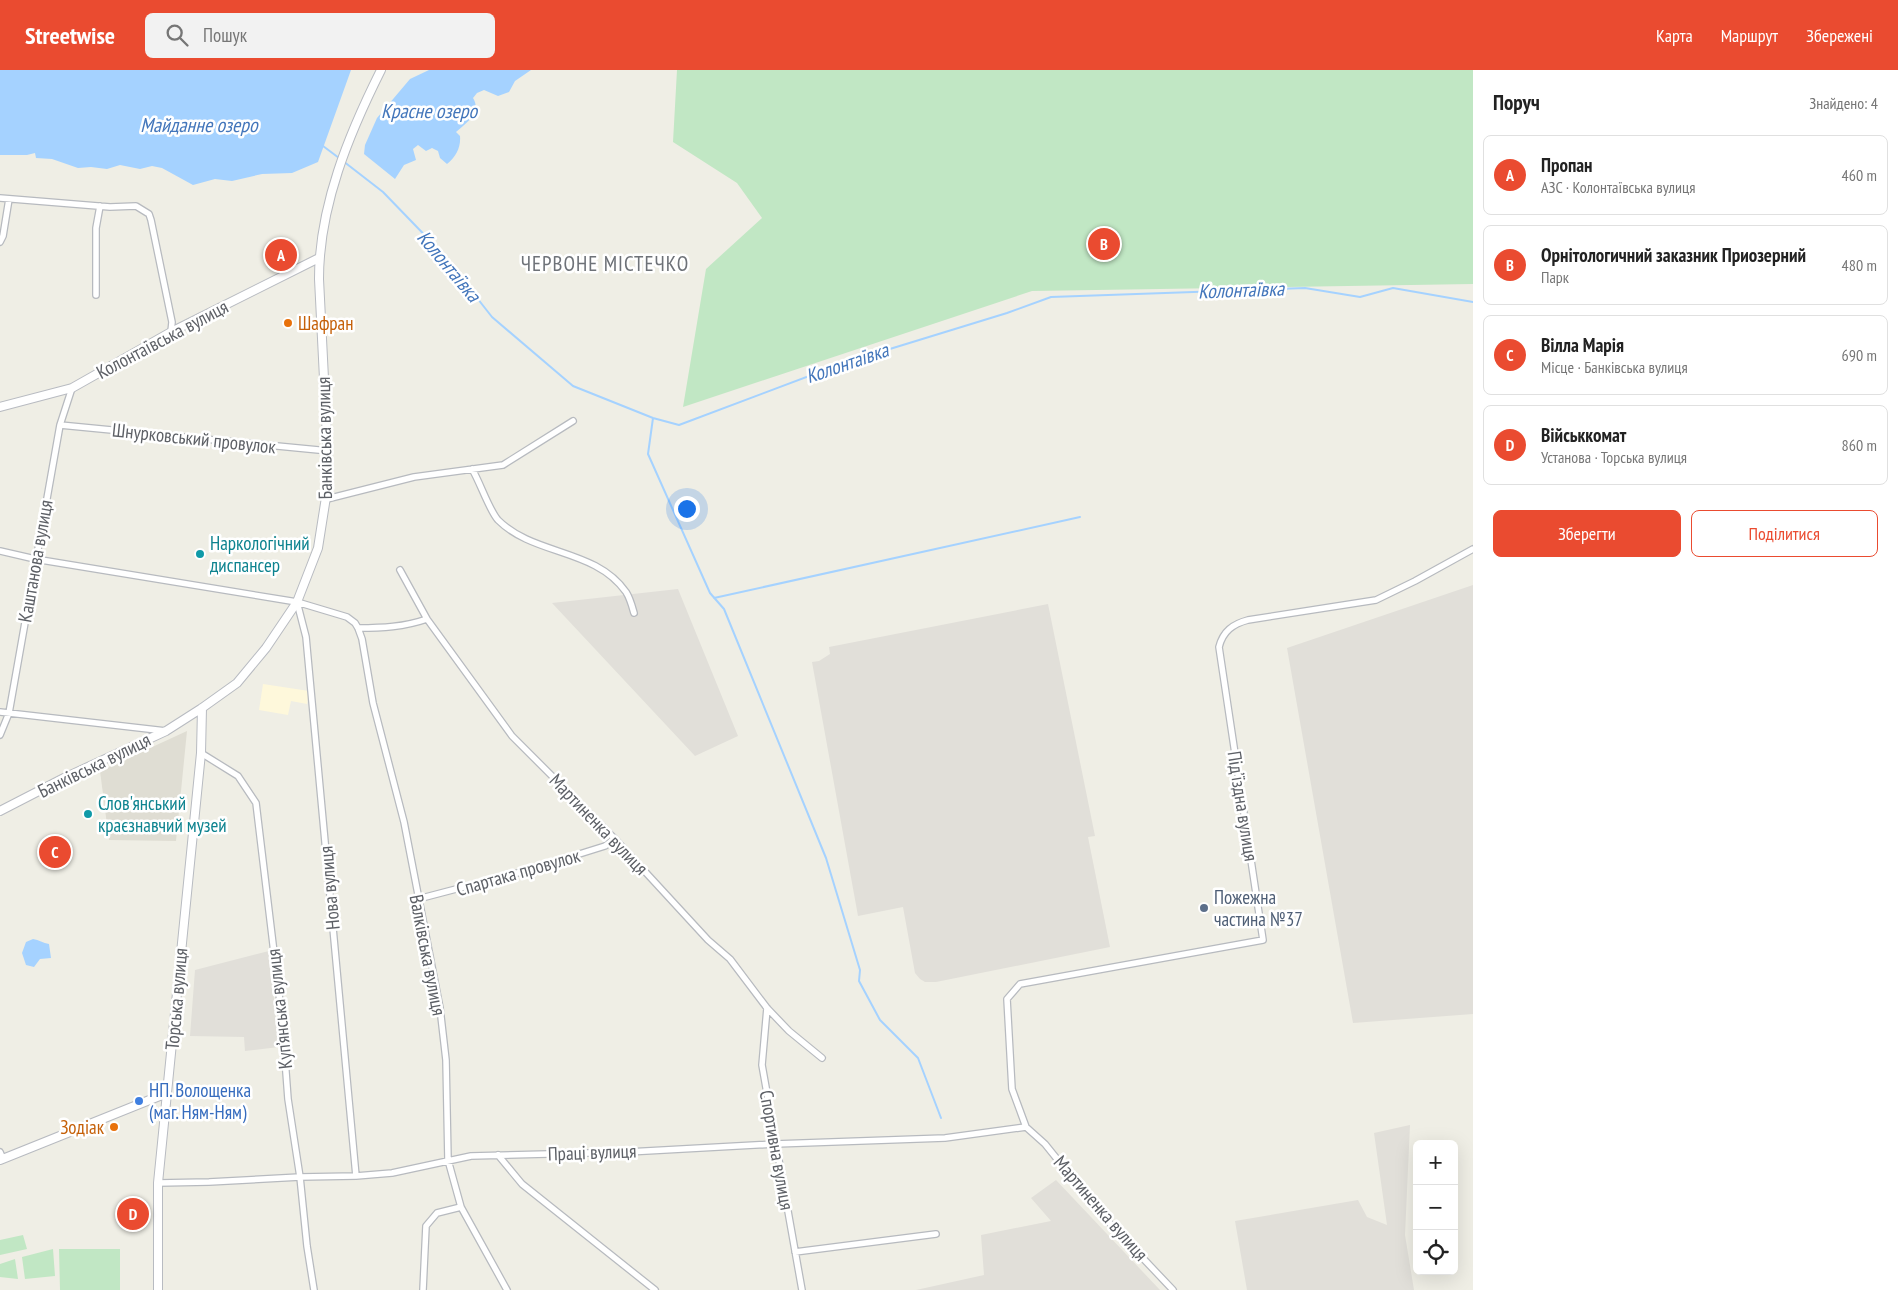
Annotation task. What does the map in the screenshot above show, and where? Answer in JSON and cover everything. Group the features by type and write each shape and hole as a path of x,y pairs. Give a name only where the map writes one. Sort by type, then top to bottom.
{"main road":[{"name":"Банківська вулиця","path":"0,811 64,778 166,731 202,708 237,683 266,648 297,602 318,548 327,500 329,450 319,258 330,199 364,104 381,70"},
{"name":"Колонтаївська вулиця","path":"0,408 72,388 172,332 319,258"},
{"name":"Торська вулиця","path":"158,1290 158,1182 201,753 202,708"},
{"path":"1,1157 167,1093"}],"street":[{"path":"0,198 100,206 136,206 149,214 172,322 172,332"},
{"path":"0,242 3,236 9,199"},
{"path":"96,295 96,228 100,206"},
{"name":"Каштанова вулиця","path":"0,735 9,713 60,425 72,388"},
{"path":"327,500 363,491 395,480 503,465 573,421"},
{"name":"Шнурковський провулок","path":"60,425 329,450"},
{"path":"472,469 497,518 510,529 527,539 588,561 605,571 627,593 634,613"},
{"name":"Під’їздна вулиця","path":"1026,1127 1012,1089 1007,999 1020,984 1263,940 1219,647 1221,637 1228,629 1248,620 1376,600 1415,581 1473,548"},
{"path":"0,552 297,602 347,617 355,622 358,628 396,627 410,625 427,619"},
{"name":"Мартиненка вулиця","path":"400,570 427,619 512,736 615,839 708,940 730,959 767,1008 788,1031 822,1058"},
{"name":"Нова вулиця","path":"297,602 307,646 356,1176"},
{"name":"Валківська вулиця","path":"358,628 362,639 373,702 404,822 440,1008 446,1060 448,1160 460,1207 507,1290"},
{"path":"0,712 166,731"},
{"name":"Куп’янська вулиця","path":"201,753 238,776 256,803 282,1019 288,1099 314,1290"},
{"name":"Спартака провулок","path":"418,899 534,869 605,846 615,839"},
{"name":"Спортивна вулиця","path":"767,1008 762,1065 802,1290"},
{"name":"Праці вулиця","path":"158,1182 208,1182 356,1176 392,1173 471,1156 628,1152 775,1144 945,1138 1026,1127"},
{"name":"Мартиненка вулиця","path":"1026,1127 1045,1144 1102,1215 1158,1271 1173,1290"},
{"path":"498,1155 522,1184 655,1290"},
{"path":"422,1290 426,1226 437,1213 460,1207"},
{"path":"795,1252 936,1234"}],"shaded area":[{"path":"1473,585 1473,1014 1353,1023 1287,648"},
{"path":"678,589 738,736 695,756 552,603"},
{"path":"1048,604 1095,836 1088,837 1110,947 936,982 925,982 915,973 903,907 858,916 812,662 819,661 830,654 829,647"},
{"path":"263,684 309,691 307,704 291,701 288,715 259,710"},
{"path":"187,731 176,841 109,840 100,771"},
{"path":"269,951 279,1047 245,1051 244,1037 190,1036 195,970"},
{"path":"1410,1125 1405,1235 1414,1290 1247,1290 1235,1221 1358,1200 1367,1217 1387,1225 1374,1133"},
{"path":"1056,1180 1160,1290 916,1290 984,1275 981,1235 1051,1221 1031,1198"}],"green space":[{"path":"677,70 1473,70 1473,284 1032,291 683,407 706,269 762,218 737,183 673,142"},
{"path":"23,1235 27,1249 0,1255 0,1240"},
{"path":"53,1249 55,1276 25,1279 22,1257"},
{"path":"59,1249 120,1249 120,1290 60,1290"},
{"path":"15,1259 18,1279 0,1277 0,1264"}],"water":[{"name":"Майданне озеро","path":"0,70 351,70 318,162 292,173 262,174 232,181 215,179 193,185 162,168 152,166 140,169 120,165 107,169 78,168 52,159 36,158 35,153 27,155 0,155"},
{"name":"Красне озеро","path":"429,70 531,70 515,81 509,92 498,96 484,90 477,93 473,98 476,108 474,113 469,121 456,132 460,136 459,148 447,164 440,158 438,151 432,148 426,151 418,145 413,149 416,160 404,165 395,179 364,154 365,145 377,118 410,79"},
{"path":"33,939 49,944 51,958 40,959 34,967 26,965 22,953 26,942"}],"waterway":[{"name":"Колонтаївка","path":"323,146 339,158"},
{"name":"Колонтаївка","path":"343,161 383,192 441,252 492,317 573,386 653,418 679,425 841,364 1007,313 1051,297 1305,288 1360,297 1393,288 1473,302"},
{"path":"653,418 648,454 710,593 724,609 826,858 860,970 859,981 880,1020 918,1058 941,1118"},
{"path":"714,598 1080,517"}],"place":[{"name":"Орнiтологичний заказник Приозерний","path":"1104,244"},
{"name":"Пропан","path":"281,255"},
{"name":"Шафран","path":"288,323"},
{"name":"Наркологічний диспансер","path":"200,554"},
{"name":"Слов'янський краєзнавчий музей","path":"88,814"},
{"name":"Вілла Марія","path":"55,852"},
{"name":"Пожежна частина №37","path":"1204,908"},
{"name":"НП. Волощенка (маг. Ням-Ням)","path":"139,1101"},
{"name":"Зодіак","path":"114,1127"},
{"name":"Військкомат","path":"133,1214"}],"district":[{"name":"ЧЕРВОНЕ МІСТЕЧКО","path":"605,263"}]}
